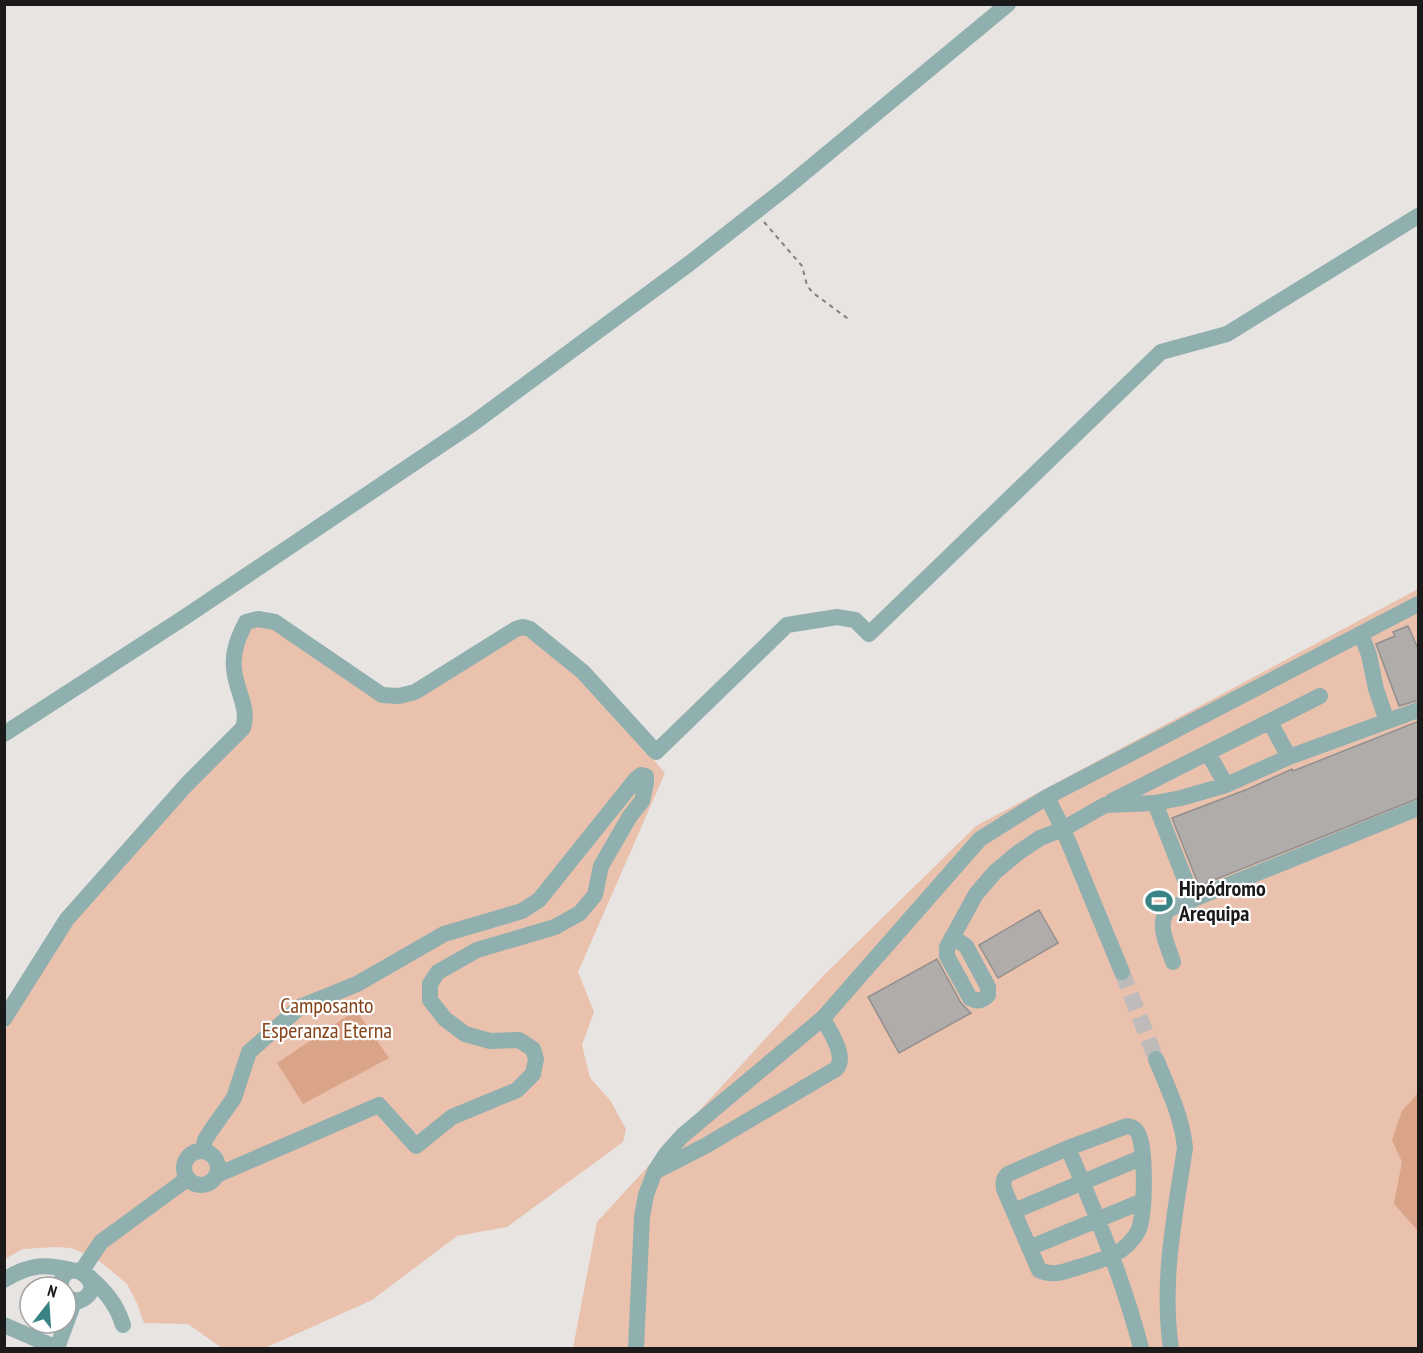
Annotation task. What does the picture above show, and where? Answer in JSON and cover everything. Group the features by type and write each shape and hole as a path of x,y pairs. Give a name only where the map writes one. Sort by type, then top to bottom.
{"street":[{"path":"4,734 185,617 472,424 765,205 1008,4"},
{"path":"4,1019 67,919 180,792 243,728 246,717 233,667 236,641 246,622 258,619 275,622 381,695 399,696 415,692 516,629 524,627 530,629 583,672 656,752 787,625 837,617 855,620 869,634 1161,352 1227,334 1419,216"},
{"path":"636,1348 642,1217 646,1195 655,1171 666,1154 682,1136 823,1018 971,847 1047,797 1419,604"},
{"path":"1361,634 1387,721"},
{"path":"952,937 976,894 1019,852 1040,838 1063,829 1320,696"},
{"path":"1106,805 1155,803 1226,785 1289,757 1419,710"},
{"path":"1270,722 1289,757"},
{"path":"1208,753 1226,785"},
{"path":"203,1151 205,1140 234,1098 249,1052 278,1025 300,1007 357,984 444,934 522,911 539,900 636,779 641,775 646,776 642,801 630,816 601,866 596,895 580,913 555,927 477,950 438,972 430,984 430,1000 445,1020 465,1034 490,1041 519,1040 533,1049 536,1059 533,1074 517,1090 452,1117 416,1146 379,1105 217,1175"},
{"path":"1047,797 1063,829 1122,972"},
{"path":"1155,803 1193,900"},
{"path":"1173,962 1162,925 1169,909 1419,808"},
{"path":"655,1171 705,1146 836,1069 840,1065 841,1057 823,1018"},
{"path":"1156,1059 1179,1113 1184,1130 1185,1148 1169,1262 1167,1300 1171,1348"},
{"path":"1126,1126 1132,1127 1139,1135 1143,1157 1143,1215 1140,1228 1133,1240 1113,1257 1053,1274 1039,1270 1004,1189 1003,1182 1008,1174 1126,1126"},
{"path":"1068,1148 1113,1257 1129,1302 1141,1348"},
{"path":"203,1151 214,1156 217,1161 219,1166 217,1175 213,1182 202,1186 191,1183 183,1168 192,1153 203,1151"},
{"path":"1014,1211 1143,1157"},
{"path":"65,1275 81,1272 101,1242 187,1179"},
{"path":"1029,1248 1143,1201"},
{"path":"4,1280 27,1268 41,1265 81,1272 110,1297 119,1310 123,1325"},
{"path":"78,1299 84,1299 90,1292 91,1282 81,1272"},
{"path":"4,1325 57,1348"}],"path":[{"path":"765,205 762,219 768,229 802,266 807,285 812,292 851,321"}],"green space":[{"name":"Hipódromo Arequipa","path":"1418,589 1418,1348 573,1348 597,1222 822,977 976,826"},
{"name":"Camposanto Esperanza Eterna","path":"259,622 273,624 385,702 519,633 528,634 595,691 665,773 578,972 594,1012 582,1045 590,1078 610,1100 626,1129 623,1142 507,1227 457,1236 372,1300 265,1348 222,1348 188,1324 144,1323 127,1284 97,1259 71,1248 23,1249 5,1259 5,1031 31,984 73,922 195,781 249,729 240,652 247,634"}],"shaded area":[{"path":"356,1010 389,1058 303,1104 277,1063"},
{"path":"1418,1093 1418,1231 1394,1204 1402,1162 1392,1140 1402,1111"}],"building":[{"path":"1408,626 1419,651 1419,700 1399,706 1376,644 1395,636 1393,632"},
{"path":"1419,721 1419,798 1199,886 1172,818"},
{"path":"1039,910 1058,943 998,978 979,945"},
{"path":"937,959 961,1003 971,1013 899,1053 868,997"}],"tunnel":[{"path":"1122,972 1156,1059"}],"place":[{"name":"Hipódromo Arequipa","path":"1159,901"}]}
